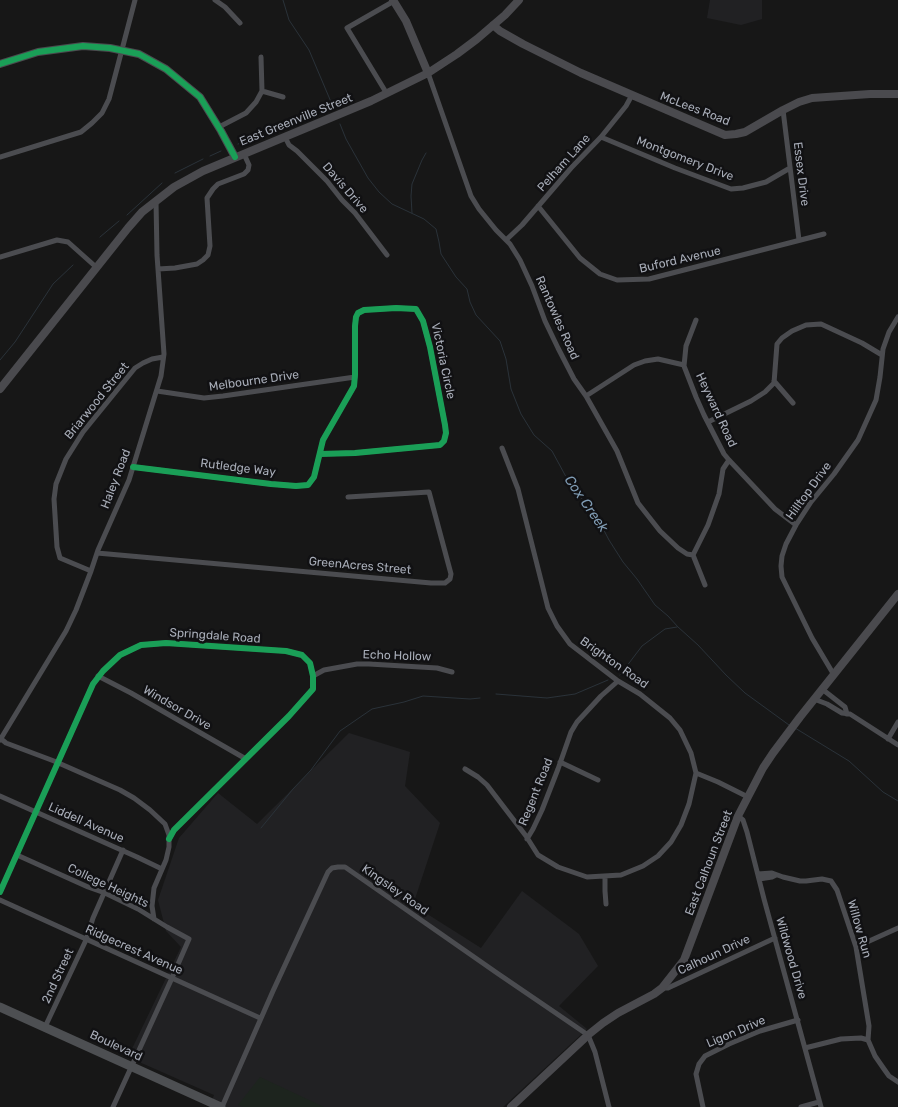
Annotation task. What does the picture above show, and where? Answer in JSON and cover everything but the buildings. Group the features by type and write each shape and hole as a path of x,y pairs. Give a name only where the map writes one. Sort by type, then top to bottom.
{"main road":[{"name":"Boulevard","path":"0,1007 221,1107"}],"street":[{"path":"0,156 81,132 102,113 109,99 135,0"},
{"path":"215,0 225,7 240,23"},
{"path":"387,94 347,28 394,0 406,21 428,73"},
{"name":"East Greenville Street","path":"0,389 131,224 142,212 174,187 235,157 387,94 428,73 458,54 519,0"},
{"name":"McLees Road","path":"493,25 500,31 563,65 725,135 744,132 783,110 812,98 898,94"},
{"path":"0,64 38,52 83,46 110,48 139,54 166,69 200,97 235,157"},
{"path":"218,127 246,113 256,102 262,91 261,57"},
{"name":"Rantowles Road","path":"428,73 471,196 479,209 506,240 520,260 558,348 574,379 586,396 617,451 638,503 666,537 678,548 687,554 693,555"},
{"path":"262,91 283,97"},
{"name":"Pelham Lane","path":"506,240 522,225 571,168 601,137 626,106 632,95"},
{"name":"Essex Drive","path":"783,110 799,240"},
{"name":"Davis Drive","path":"285,137 290,145 327,181 388,255"},
{"name":"Montgomery Drive","path":"601,137 731,189 766,182 790,168"},
{"path":"158,269 197,264 208,255 210,246 207,198 218,184 244,174 248,170 249,166 244,154"},
{"name":"Haley Road","path":"0,739 66,631 76,610 97,553 129,480 157,391 163,358 156,202"},
{"name":"Buford Avenue","path":"538,206 580,258 600,274 617,280 648,279 824,234"},
{"path":"0,257 58,240 68,242 96,267"},
{"name":"Victoria Circle","path":"416,309 423,321 430,347 446,434 444,442 440,445 355,453 320,454 323,440 354,386 355,326 358,313 364,310 416,309"},
{"name":"Hilltop Drive","path":"834,675 812,638 782,577 781,566 786,544 796,525 858,440 876,400 883,349 889,332 898,317"},
{"name":"Heyward Road","path":"696,320 686,346 684,365 708,422 729,460 774,509 796,525"},
{"path":"708,422 765,392 774,383 777,344 792,331 806,325 821,324 882,355"},
{"name":"Briarwood Street","path":"91,571 60,558 57,547 54,499 56,484 66,459 83,432 135,368 152,359 163,358"},
{"name":"Heyward Road","path":"586,396 634,365 645,361 658,359 684,365"},
{"name":"Melbourne Drive","path":"157,391 204,398 355,377"},
{"path":"774,381 793,403"},
{"name":"Brighton Road","path":"502,448 518,489 548,608 557,626 570,644 670,718 680,730 691,753 696,773"},
{"name":"Rutledge Way","path":"133,467 296,486 308,485 314,477 320,454"},
{"path":"705,585 693,555 708,525 718,494 723,469 729,460"},
{"name":"GreenAcres Street","path":"97,553 431,583 445,583 450,578 451,574 429,492 348,497"},
{"name":"East Calhoun Street","path":"511,1107 588,1035 618,1013 662,988 684,960 738,816 763,768 788,732 898,594"},
{"name":"Springdale Road","path":"0,892 93,684 98,676 120,655 141,646 166,643 294,653 302,656 310,663 313,676"},
{"name":"Echo Hollow","path":"313,676 324,670 357,664 437,668 452,672"},
{"name":"Windsor Drive","path":"98,676 246,759"},
{"path":"169,838 174,830 289,716 313,689 313,676"},
{"name":"Regent Road","path":"618,680 601,696 571,732 542,810 527,839 538,855 558,867 587,877 621,875 643,866 658,856 671,842 681,825 689,804 696,773"},
{"path":"822,689 845,708 847,714"},
{"path":"814,699 842,713 850,714 898,745"},
{"path":"888,739 898,722"},
{"path":"0,739 120,790 153,812 165,824 169,838 166,860 154,888 152,906 154,919"},
{"path":"560,762 598,780"},
{"path":"464,769 487,785 527,839"},
{"path":"696,773 748,797"},
{"name":"Liddell Avenue","path":"0,796 162,869"},
{"name":"Wildwood Drive","path":"738,816 743,820 820,1105"},
{"name":"2nd Street","path":"45,1027 86,940 93,918 123,850"},
{"name":"College Heights","path":"16,855 105,893 189,938 172,978"},
{"name":"Kingsley Road","path":"221,1107 328,872 338,866 345,867 588,1035"},
{"name":"Willow Run","path":"758,877 772,877 776,875 800,881 822,879 831,881 837,890 856,947 869,1026 868,1040"},
{"path":"605,877 606,904"},
{"name":"Ridgecrest Avenue","path":"0,900 260,1018"},
{"path":"856,947 898,928"},
{"name":"Calhoun Drive","path":"662,988 668,988 775,938"},
{"path":"113,1107 172,978"},
{"name":"Ligon Drive","path":"703,1107 696,1074 699,1064 705,1056 760,1031 798,1020"},
{"path":"588,1035 595,1052 609,1107"},
{"path":"805,1048 841,1039 861,1038 868,1040 875,1056 884,1069 898,1082"},
{"path":"801,1107 820,1105"}],"shaded area":[{"path":"710,0 762,0 762,19 741,25 707,18"},
{"path":"349,733 410,752 405,786 440,823 413,905 481,948 522,891 579,934 598,966 559,1006 587,1029 503,1107 210,1107 214,1095 128,1057 181,947 166,931 158,900 179,838 218,793 257,824"},
{"path":"260,1077 324,1107 243,1107 238,1105"}],"waterway":[{"name":"Cox Creek","path":"283,0 289,20 309,50 334,109"},
{"path":"238,144 313,113 333,107"},
{"name":"Cox Creek","path":"340,124 346,139 368,178 379,192 392,204 424,219 436,229 441,254 456,277 467,289 476,315 500,341 506,359 511,389 521,414 534,435 552,451 571,486 596,515 623,562 655,605 745,693 789,725"},
{"path":"210,156 221,151"},
{"path":"412,213 412,184 426,153"},
{"path":"175,173 203,159"},
{"path":"127,215 162,183"},
{"path":"100,237 119,221"},
{"path":"0,360 15,342 53,284 73,265"},
{"path":"620,675 642,646 665,629 677,627"},
{"path":"496,694 547,698 575,694 608,680"},
{"path":"261,828 311,770 340,731 372,709 423,696 480,698"},
{"name":"Cox Creek","path":"795,728 849,761 883,792 898,801"}],"cycle path":[{"path":"0,64 38,52 83,46 110,48 139,54 166,69 200,97 235,157"},
{"path":"133,467 271,484 308,485 314,477 323,440 354,386 355,326 358,313 364,310 416,309 423,321 430,347 445,425 444,441 440,445 355,453 320,454"},
{"path":"0,892 93,684 103,671 120,655 141,645 166,643 286,651 302,655 310,663 313,689 289,716 174,830 169,839"}]}
